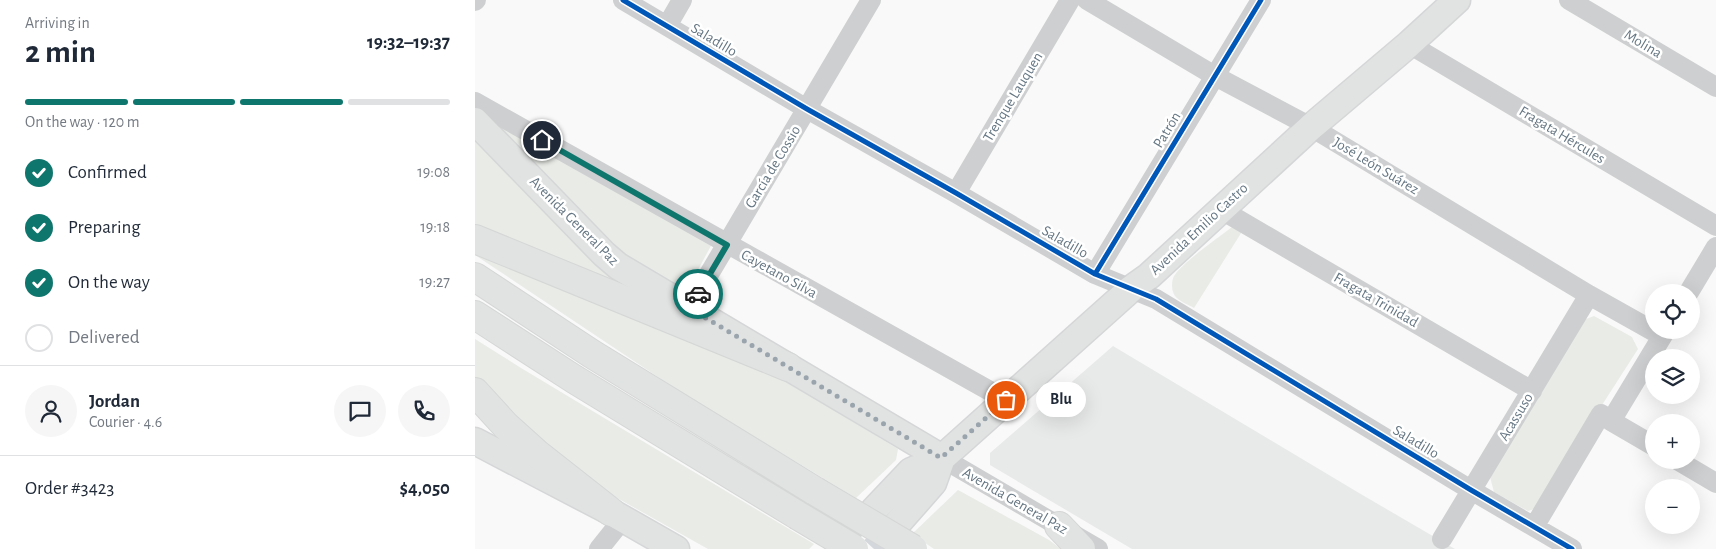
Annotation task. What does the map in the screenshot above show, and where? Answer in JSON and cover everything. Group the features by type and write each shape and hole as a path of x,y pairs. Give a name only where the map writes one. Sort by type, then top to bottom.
{"highway":[{"path":"475,239 788,366"},
{"path":"475,277 592,354 913,549"},
{"path":"475,315 574,379 854,549"},
{"path":"475,392 506,426 536,453 617,516"},
{"path":"1059,526 1081,549"}],"main road":[{"name":"Avenida Emilio Castro","path":"874,510 911,471 941,458 1132,288 1149,276 1311,127 1409,44 1457,0"},
{"name":"Avenida General Paz","path":"475,122 604,254 634,277 788,366 941,458"},
{"path":"475,441 676,549"},
{"path":"897,524 933,483 941,458"}],"street":[{"name":"Saladillo","path":"623,0 807,109 1095,274 1156,299 1572,549"},
{"path":"667,26 682,0"},
{"name":"García de Cossio","path":"689,308 871,0"},
{"name":"Trenque Lauquen","path":"956,193 1070,0"},
{"name":"José León Suárez","path":"1087,0 1215,76 1311,127 1589,295 1645,323"},
{"name":"Patrón","path":"1095,274 1261,0"},
{"name":"Molina","path":"1569,0 1716,87"},
{"name":"Fragata Hércules","path":"1409,44 1716,226"},
{"name":"Cayetano Silva","path":"475,102 1006,400"},
{"name":"Fragata Trinidad","path":"1220,209 1532,391"},
{"path":"1694,284 1716,248"},
{"name":"Acassuso","path":"1442,539 1589,295"},
{"path":"1611,421 1660,339"},
{"path":"1534,527 1601,414 1645,441"},
{"name":"Avenida General Paz","path":"941,458 1098,549"},
{"path":"1692,469 1716,483"},
{"path":"599,549 617,516"}],"shaded area":[{"path":"475,106 713,242 686,292 627,259"},
{"path":"475,125 662,302 475,231"},
{"path":"1232,227 1243,230 1194,308 1175,296 1172,284 1174,276 1193,257"},
{"path":"475,247 753,361 898,449 896,460 856,498 682,393 475,255"},
{"path":"1594,316 1632,337 1638,349 1602,405 1543,506 1528,511 1494,492 1490,477 1581,321"},
{"path":"475,339 814,544 809,549 708,549 578,476 475,386"},
{"path":"1113,346 1455,549 1132,549 990,465 990,453"},
{"path":"958,490 1049,540 1061,549 934,549 912,534"}],"tunnel":[{"path":"874,549 897,524"}],"cycle path":[{"path":"623,0 807,109 1095,274 1156,299 1572,549"},
{"path":"1095,274 1261,0"}],"way so far":[{"path":"698,294 689,308 941,458 1006,400"}],"place":[{"name":"Blu","path":"1006,400"}],"route":[{"path":"542,140 727,245 698,294"}]}
